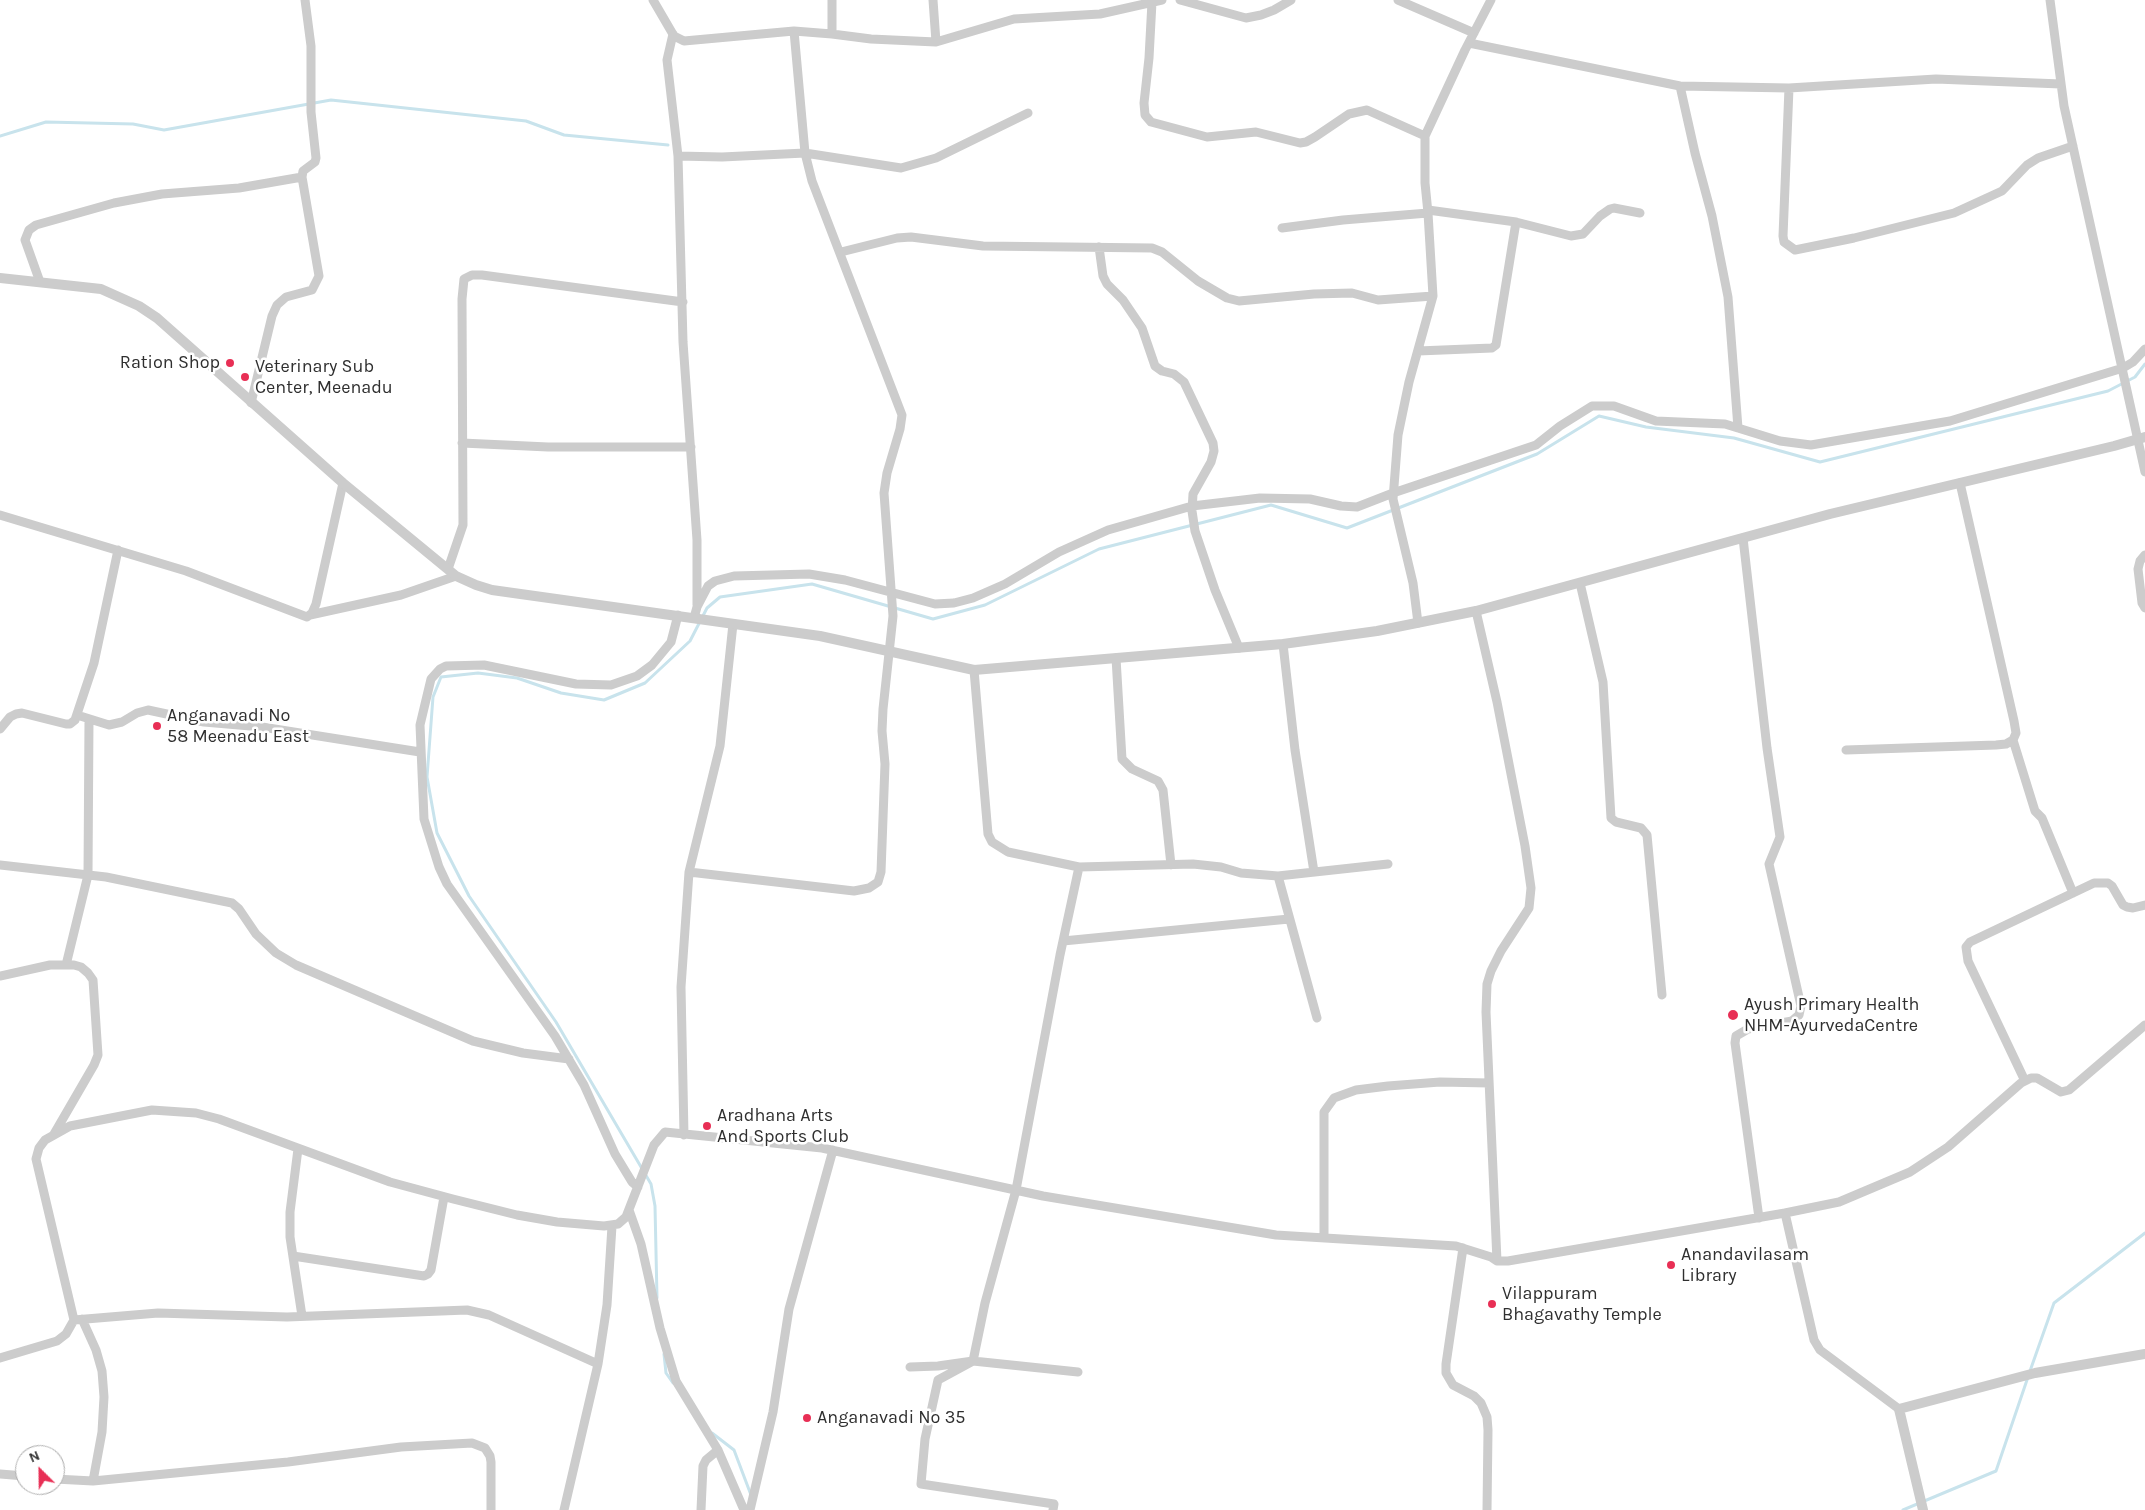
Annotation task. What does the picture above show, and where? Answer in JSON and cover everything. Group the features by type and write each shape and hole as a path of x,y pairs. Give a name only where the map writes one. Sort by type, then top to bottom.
{"street":[{"path":"251,403 272,316 277,305 286,297 312,290 319,276 302,176 303,171 315,162 316,158 311,96 311,46 305,0"},
{"path":"653,0 673,34 679,40 686,41 794,31 871,39 936,42 1014,19 1100,14 1162,0"},
{"path":"832,0 832,34"},
{"path":"933,0 936,42"},
{"path":"1180,0 1246,18 1262,15 1291,0"},
{"path":"1398,0 1474,33"},
{"path":"1418,623 1413,583 1393,496 1398,435 1433,296 1425,183 1424,136 1468,42 1491,0"},
{"path":"2050,0 2064,106 2072,146 2124,369 2127,394 2142,438 2145,472"},
{"path":"1152,2 1144,103 1146,115 1151,122 1207,137 1256,132 1300,143 1315,137 1349,114 1367,110 1373,111 1424,136"},
{"path":"690,872 854,891 869,888 878,882 881,872 885,797 883,709 893,616 884,493 887,473 900,429 902,415 841,252 812,181 804,153 794,31"},
{"path":"673,34 668,60 678,156 683,342 697,540 696,614"},
{"path":"1468,42 1680,86 1789,88 1936,79 2061,84"},
{"path":"1680,86 1694,153 1712,216 1728,297 1738,428"},
{"path":"1789,88 1783,236 1784,242 1795,250 1845,240 1954,212 2002,191 2027,165 2038,158 2072,146"},
{"path":"678,156 722,157 804,153 902,168 952,152 1028,113"},
{"path":"40,282 25,240 29,230 36,225 114,203 162,194 239,188 302,176"},
{"path":"1282,228 1428,211 1516,222 1571,236 1578,236 1588,230 1600,216 1610,209 1614,208 1640,213"},
{"path":"1418,351 1492,348 1496,346 1516,222"},
{"path":"841,252 897,238 912,237 983,246 1152,248 1162,252 1198,281 1227,298 1239,301 1314,294 1352,293 1378,300 1433,296"},
{"path":"1099,247 1107,284 1123,300 1142,328 1158,369 1174,374 1184,382 1213,443 1214,451 1212,457 1193,494 1192,509 1195,531 1215,590 1239,648"},
{"path":"452,572 463,525 462,299 463,284 467,276 482,275 683,302"},
{"path":"0,278 101,289 139,306 157,318 343,483 452,572 492,590 678,615 696,614 708,620 820,636 974,670 1283,644 1377,631 1418,623 1476,611 1830,514 2142,438"},
{"path":"696,614 708,586 715,581 734,576 808,574 845,580 892,596 935,604 954,603 973,598 1005,584 1060,552 1108,530 1192,509 1260,498 1310,499 1341,506 1356,507 1393,496 1536,446 1560,426 1592,406 1614,406 1656,421 1725,424 1795,444 1811,445 1950,422 2124,369 2145,349"},
{"path":"462,443 548,447 691,447"},
{"path":"310,615 316,604 343,483"},
{"path":"1846,750 2006,744 2013,740 2016,733 1960,483"},
{"path":"0,515 186,570 302,616 402,595 452,572"},
{"path":"1743,538 1767,748 1780,837 1770,864 1801,1006 1799,1015 1792,1021 1748,1029 1736,1036 1735,1044 1759,1218"},
{"path":"0,729 10,717 16,714 70,724 75,720 94,663 118,550"},
{"path":"2144,557 2138,569 2142,603 2145,608"},
{"path":"1580,583 1603,682 1611,818 1616,822 1641,828 1647,835 1662,995"},
{"path":"1476,611 1497,702 1525,846 1530,888 1529,908 1501,951 1487,984 1486,1012 1498,1261"},
{"path":"637,1184 615,1154 584,1085 569,1059 447,884 424,819 420,725 431,679 440,669 453,664 484,665 576,684 611,685 637,676 652,665 671,642 678,615"},
{"path":"684,1135 681,987 690,872 720,746 733,624"},
{"path":"1283,644 1297,768 1314,872"},
{"path":"1116,658 1122,759 1132,768 1158,781 1163,790 1171,865"},
{"path":"974,670 988,834 992,842 1008,852 1079,867 1193,864 1241,873 1278,876 1388,864"},
{"path":"77,715 109,725 148,710 204,722 262,727 420,752"},
{"path":"66,964 88,875 89,719"},
{"path":"2013,740 2034,811 2042,818 2073,894"},
{"path":"0,865 106,876 232,903 239,909 256,934 276,953 289,962 473,1041 523,1053 569,1059"},
{"path":"974,1360 985,1302 1016,1190 1063,941 1079,867"},
{"path":"1278,876 1317,1018"},
{"path":"2025,1081 1968,961 1966,947 1970,942 2094,884 2108,883 2112,886 2123,905 2127,907 2133,908 2145,905"},
{"path":"1063,941 1289,919"},
{"path":"0,976 50,965 66,964 81,966 93,980 98,1055 53,1134"},
{"path":"93,1481 102,1432 104,1397 102,1371 96,1350 78,1320 36,1158 41,1144 53,1134 75,1124 140,1112 163,1110 196,1113 220,1119 390,1182 517,1215 557,1222 612,1226 623,1221 654,1145 664,1133 833,1150 1016,1190 1276,1235 1456,1246 1492,1257 1498,1261 1508,1261 1759,1218 1840,1202 1910,1172 1948,1147 2025,1081 2031,1078 2037,1078 2061,1092 2069,1090 2145,1025"},
{"path":"1324,1238 1324,1112 1334,1098 1356,1090 1388,1086 1440,1082 1489,1083"},
{"path":"298,1149 290,1212 293,1256 302,1316"},
{"path":"750,1510 773,1412 789,1309 833,1150"},
{"path":"293,1256 424,1276 431,1270 444,1197"},
{"path":"629,1210 641,1244 660,1328 676,1381 718,1450 744,1510"},
{"path":"1785,1213 1814,1340 1820,1350 1899,1409 1922,1510"},
{"path":"564,1510 598,1364 607,1305 612,1226"},
{"path":"1463,1248 1446,1373 1453,1385 1474,1396 1481,1404 1487,1417 1487,1510"},
{"path":"0,1358 57,1341 78,1320 158,1313 302,1316 467,1310 489,1315 598,1364"},
{"path":"1899,1409 2035,1373 2145,1354"},
{"path":"974,1360 938,1380 925,1439 921,1484 1054,1504 1053,1510"},
{"path":"910,1367 938,1366 974,1360 1078,1372"},
{"path":"65,1480 93,1481 251,1466 401,1447 472,1443 486,1448 492,1462 491,1510"},
{"path":"701,1510 703,1466 706,1460 718,1450"},
{"path":"0,1474 15,1475"}],"waterway":[{"path":"0,136 46,122 133,124 164,130 331,100 526,121 564,135 668,145"},
{"path":"657,1298 655,1206 651,1184 556,1022 469,896 437,833 427,777 433,697 441,677 478,673 517,678 561,693 604,700 645,683 690,641 707,608 720,597 812,584 933,619 985,605 1099,549 1271,505 1347,528 1537,454 1599,416 1646,427 1734,438 1820,462 2108,391 2135,377 2145,364"},
{"path":"2030,1371 2054,1303 2145,1233"},
{"path":"664,1354 666,1373 673,1383"},
{"path":"1903,1510 1996,1471 2028,1377"},
{"path":"712,1433 734,1450 751,1495"}],"place":[{"name":"Ration Shop","path":"230,363"},
{"name":"Veterinary Sub Center, Meenadu","path":"245,377"},
{"name":"Anganavadi No 58 Meenadu East","path":"157,726"},
{"name":"Ayush Primary Health NHM-AyurvedaCentre","path":"1733,1015"},
{"name":"Aradhana Arts And Sports Club","path":"707,1126"},
{"name":"Anandavilasam Library","path":"1671,1265"},
{"name":"Vilappuram Bhagavathy Temple","path":"1492,1304"},
{"name":"Anganavadi No 35","path":"807,1418"}]}
